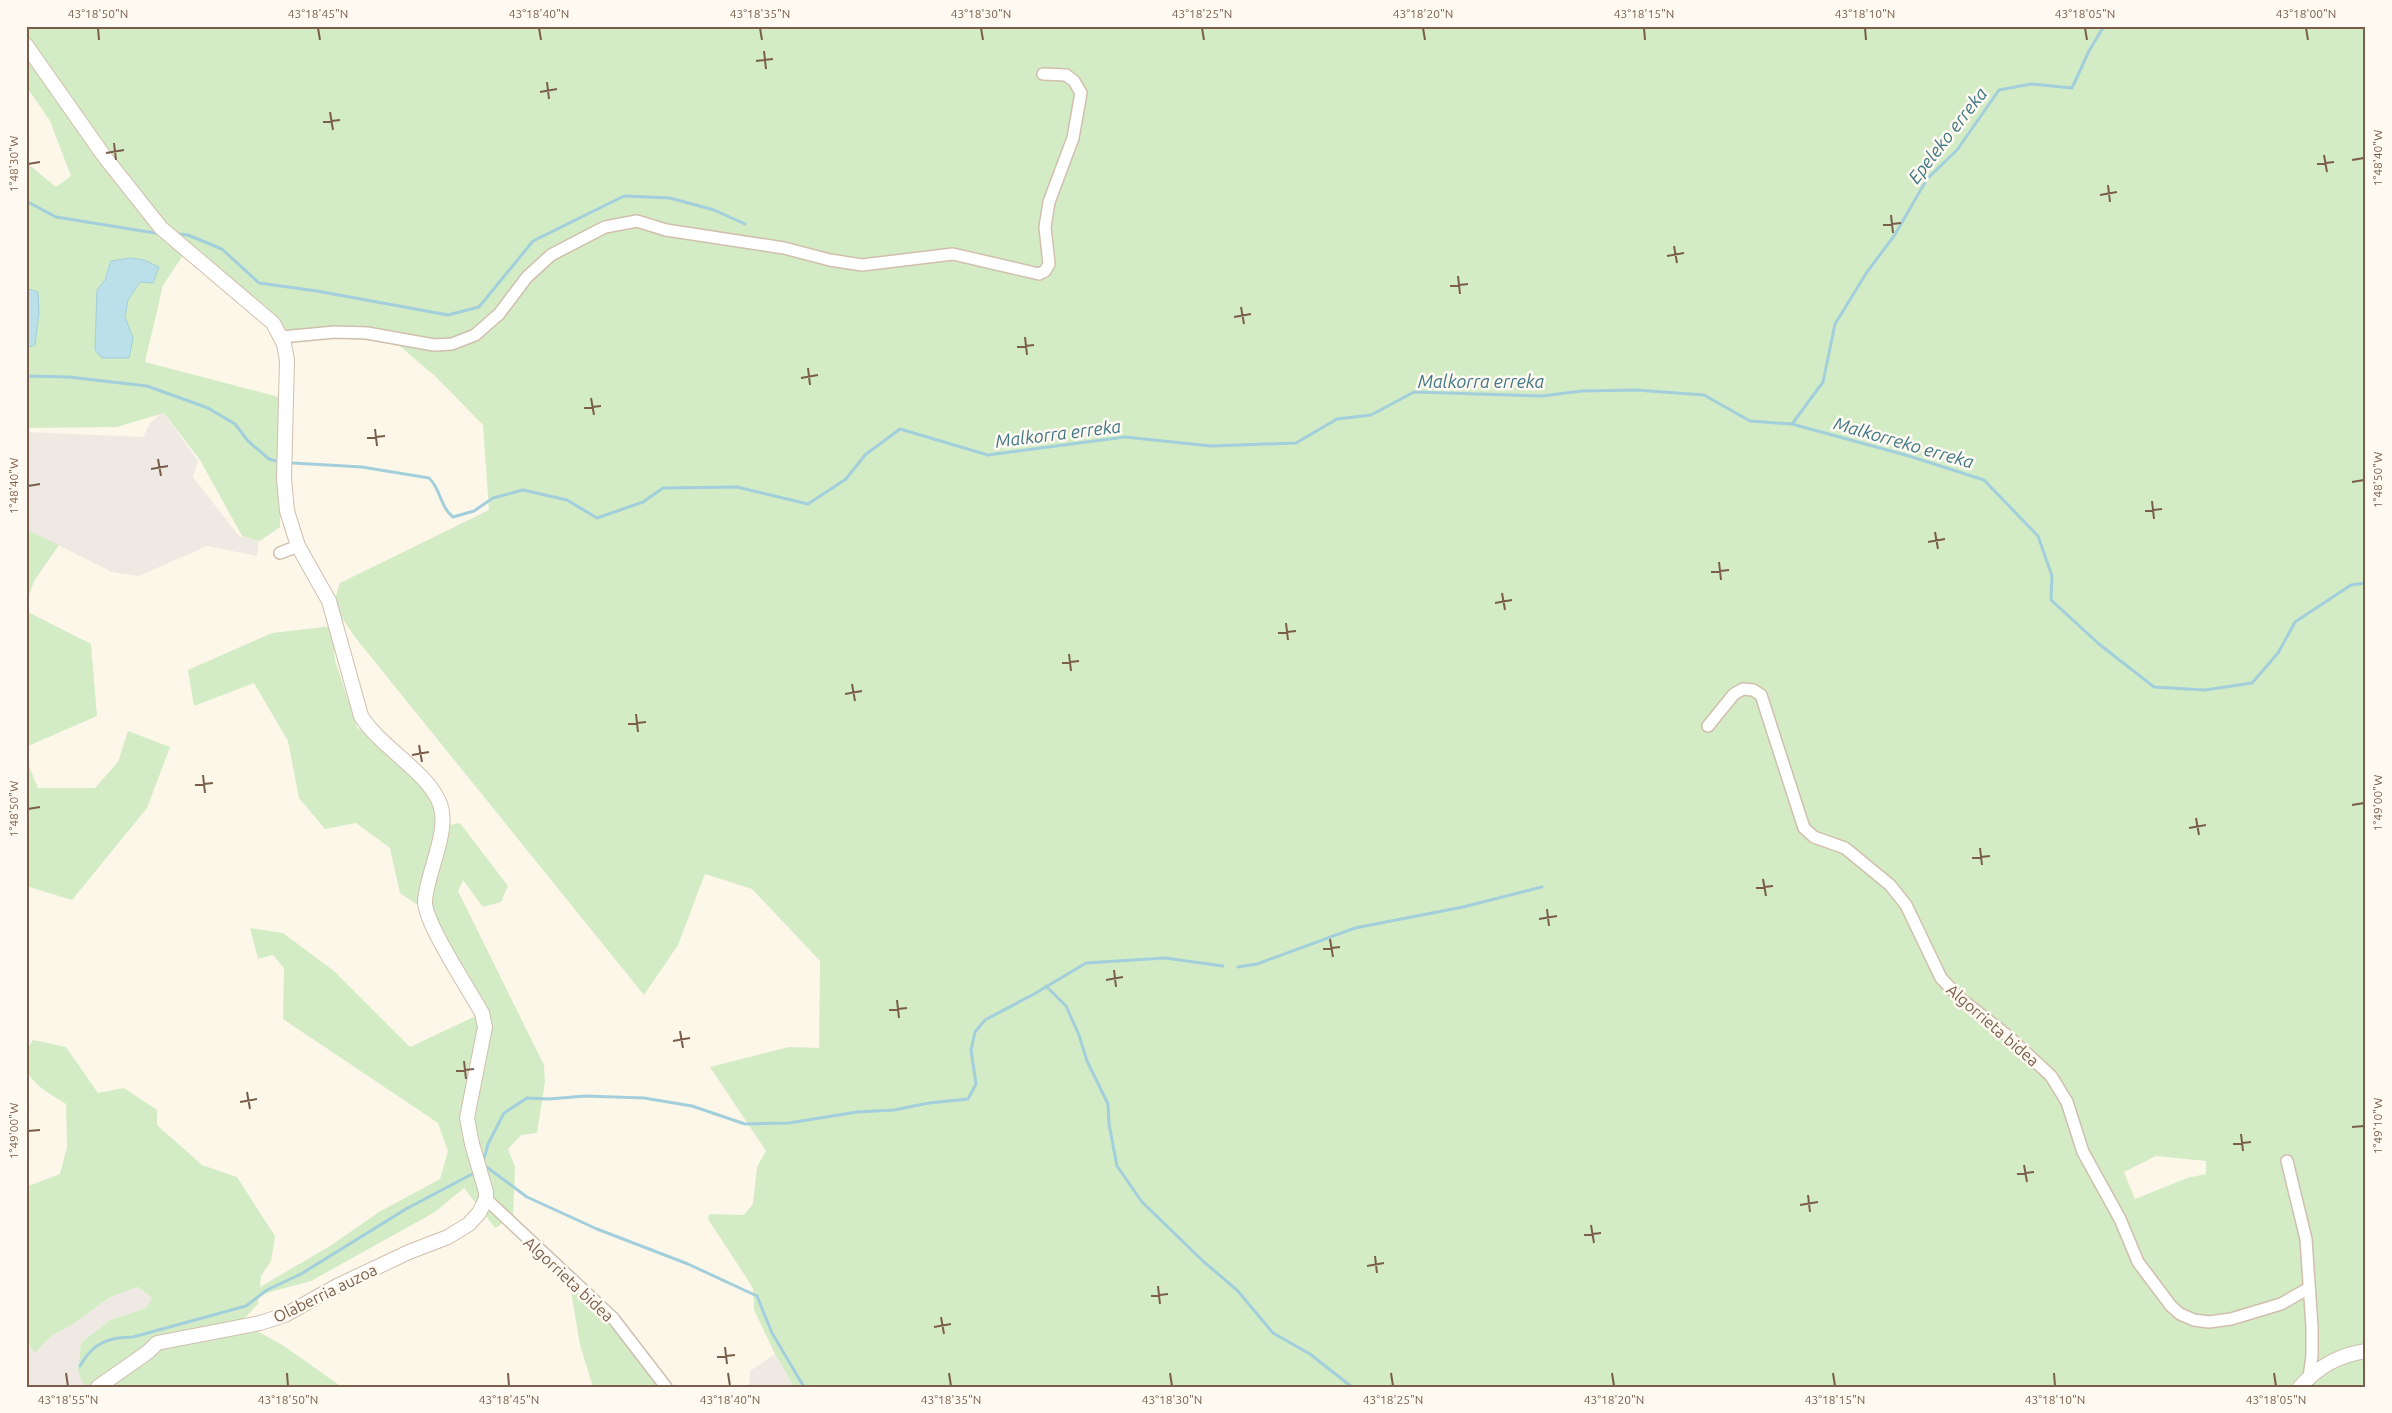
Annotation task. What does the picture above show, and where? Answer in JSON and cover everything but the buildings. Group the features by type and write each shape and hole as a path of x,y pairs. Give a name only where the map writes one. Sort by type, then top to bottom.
{"street":[{"path":"26,45 104,156 160,228 273,323 281,337 287,360 284,479 287,511 298,546 329,602 361,716 370,731 425,782 440,803 443,819 425,902 430,920 482,1013 486,1027 467,1118 472,1144 486,1192 486,1199"},
{"path":"281,337 335,332 367,333 434,344 452,344 475,335 499,314 527,277 551,255 605,227 636,221 666,230 784,248 830,260 862,265 953,254 1039,274 1045,271 1049,264 1045,227 1049,202 1072,138 1081,94 1074,81 1066,75 1043,74"},
{"path":"280,553 298,546"},
{"name":"Algorrieta bidea","path":"1708,726 1734,694 1742,688 1753,690 1762,695 1804,828 1814,837 1832,841 1845,848 1890,885 1906,905 1940,978 1961,999 2009,1037 2051,1076 2067,1102 2083,1152 2120,1219 2138,1262 2166,1300 2180,1314 2194,1320 2209,1322 2231,1319 2281,1304 2309,1288"},
{"path":"2287,1162 2306,1239 2312,1347 2304,1382"},
{"name":"Olaberria auzoa","path":"98,1387 148,1352 157,1343 260,1323 285,1315 337,1286 409,1252 448,1237 470,1224 479,1213 486,1199"},
{"name":"Algorrieta bidea","path":"486,1199 613,1318 666,1387"},
{"path":"2304,1382 2334,1359 2366,1351"}],"shaded area":[{"path":"163,412 198,461 193,477 239,536 259,541 257,556 207,546 139,576 112,572 26,529 26,432 143,437 150,423"},
{"path":"138,1287 152,1298 146,1308 110,1320 81,1343 78,1370 84,1387 26,1387 26,1340 35,1352 51,1336 73,1324 110,1297"},
{"path":"775,1354 794,1387 749,1387 750,1371"}],"green space":[{"path":"26,26 2366,26 2366,1387 794,1387 775,1354 754,1310 753,1288 708,1219 709,1214 744,1215 753,1204 757,1167 766,1151 710,1067 789,1047 819,1048 820,961 752,889 705,874 678,945 644,995 354,636 333,604 340,583 489,510 483,425 435,376 389,337 287,337 262,303 184,254 163,285 145,362 279,397 280,527 260,541 242,536 200,460 164,413 117,427 26,428 26,162 56,187 71,176 50,121 26,86","holes":["2156,1156 2206,1161 2206,1174 2187,1178 2135,1199 2124,1172"]},
{"path":"26,529 59,545 34,581 26,604"},
{"path":"26,611 91,644 97,716 26,747"},
{"path":"332,626 335,660 357,727 423,785 445,826 460,823 508,886 501,902 483,907 463,880 458,891 544,1065 545,1082 537,1133 521,1135 508,1149 515,1167 513,1217 495,1228 464,1188 435,1212 311,1281 259,1295 258,1304 241,1322 284,1346 342,1387 84,1387 78,1370 81,1343 110,1320 146,1308 152,1298 138,1287 110,1297 73,1324 51,1336 35,1353 26,1340 26,1187 60,1174 67,1147 66,1104 39,1086 27,1071 25,1062 27,1052 33,1040 66,1047 98,1093 124,1088 157,1110 157,1125 202,1165 237,1177 275,1236 271,1261 261,1276 260,1287 330,1246 379,1212 440,1179 448,1151 438,1123 283,1019 284,968 273,955 258,959 250,928 283,933 334,971 410,1047 482,1013 422,908 400,893 390,848 356,823 325,829 299,798 288,741 254,683 194,706 188,670 272,633"},
{"path":"128,731 170,747 147,808 72,900 26,886 26,759 38,788 95,788 118,762"},
{"path":"575,1284 591,1299 665,1387 593,1387 580,1345 571,1292"}],"water":[{"path":"130,258 144,260 159,267 153,283 140,282 128,300 125,317 133,338 129,358 102,358 95,350 97,290 105,280 111,261"},
{"path":"26,288 38,292 39,313 35,345 26,348"}],"waterway":[{"name":"Epeleko erreka","path":"1792,424 1823,382 1835,324 1867,272 1894,236 1927,179 1957,150 1999,90 2031,84 2072,88 2089,51 2104,26"},
{"path":"180,234 188,235 222,249 259,283 317,291 448,315 479,307 533,241 624,196 670,198 714,210 745,224"},
{"path":"26,201 56,217 155,233"},
{"path":"26,376 69,377 147,386 208,408 235,424 248,441 269,459 276,461"},
{"name":"Malkorra erreka","path":"293,463 362,467 429,478 436,487 445,508 453,517 474,511 493,498 523,490 567,500 597,518 643,502 663,488 737,487 808,504 846,479 865,455 900,429 988,455 1125,437 1211,446 1296,443 1337,419 1371,415 1414,392 1542,396 1582,391 1636,390 1704,395 1750,421 1792,424 1909,456 1984,480 2038,536 2052,576 2051,600 2099,644 2154,687 2205,690 2252,683 2278,653 2295,622 2351,585 2366,583"},
{"path":"1238,967 1257,964 1355,928 1463,907 1542,887"},
{"path":"483,1162 488,1144 504,1113 527,1098 549,1099 585,1096 644,1098 692,1106 745,1124 789,1123 857,1112 894,1110 929,1103 968,1099 976,1084 971,1050 975,1032 985,1020 1086,963 1165,958 1223,966"},
{"path":"1046,986 1066,1006 1079,1035 1087,1061 1108,1104 1109,1124 1117,1166 1142,1202 1204,1262 1237,1290 1273,1333 1310,1354 1352,1387"},
{"path":"484,1165 527,1197 597,1229 688,1264 757,1296 772,1333 804,1387"},
{"path":"80,1366 95,1347 108,1340 133,1337 246,1306 267,1290 301,1274 406,1209 472,1174"}],"water label":[{"name":"Malkorreko erreka","path":"1904,442"}]}
